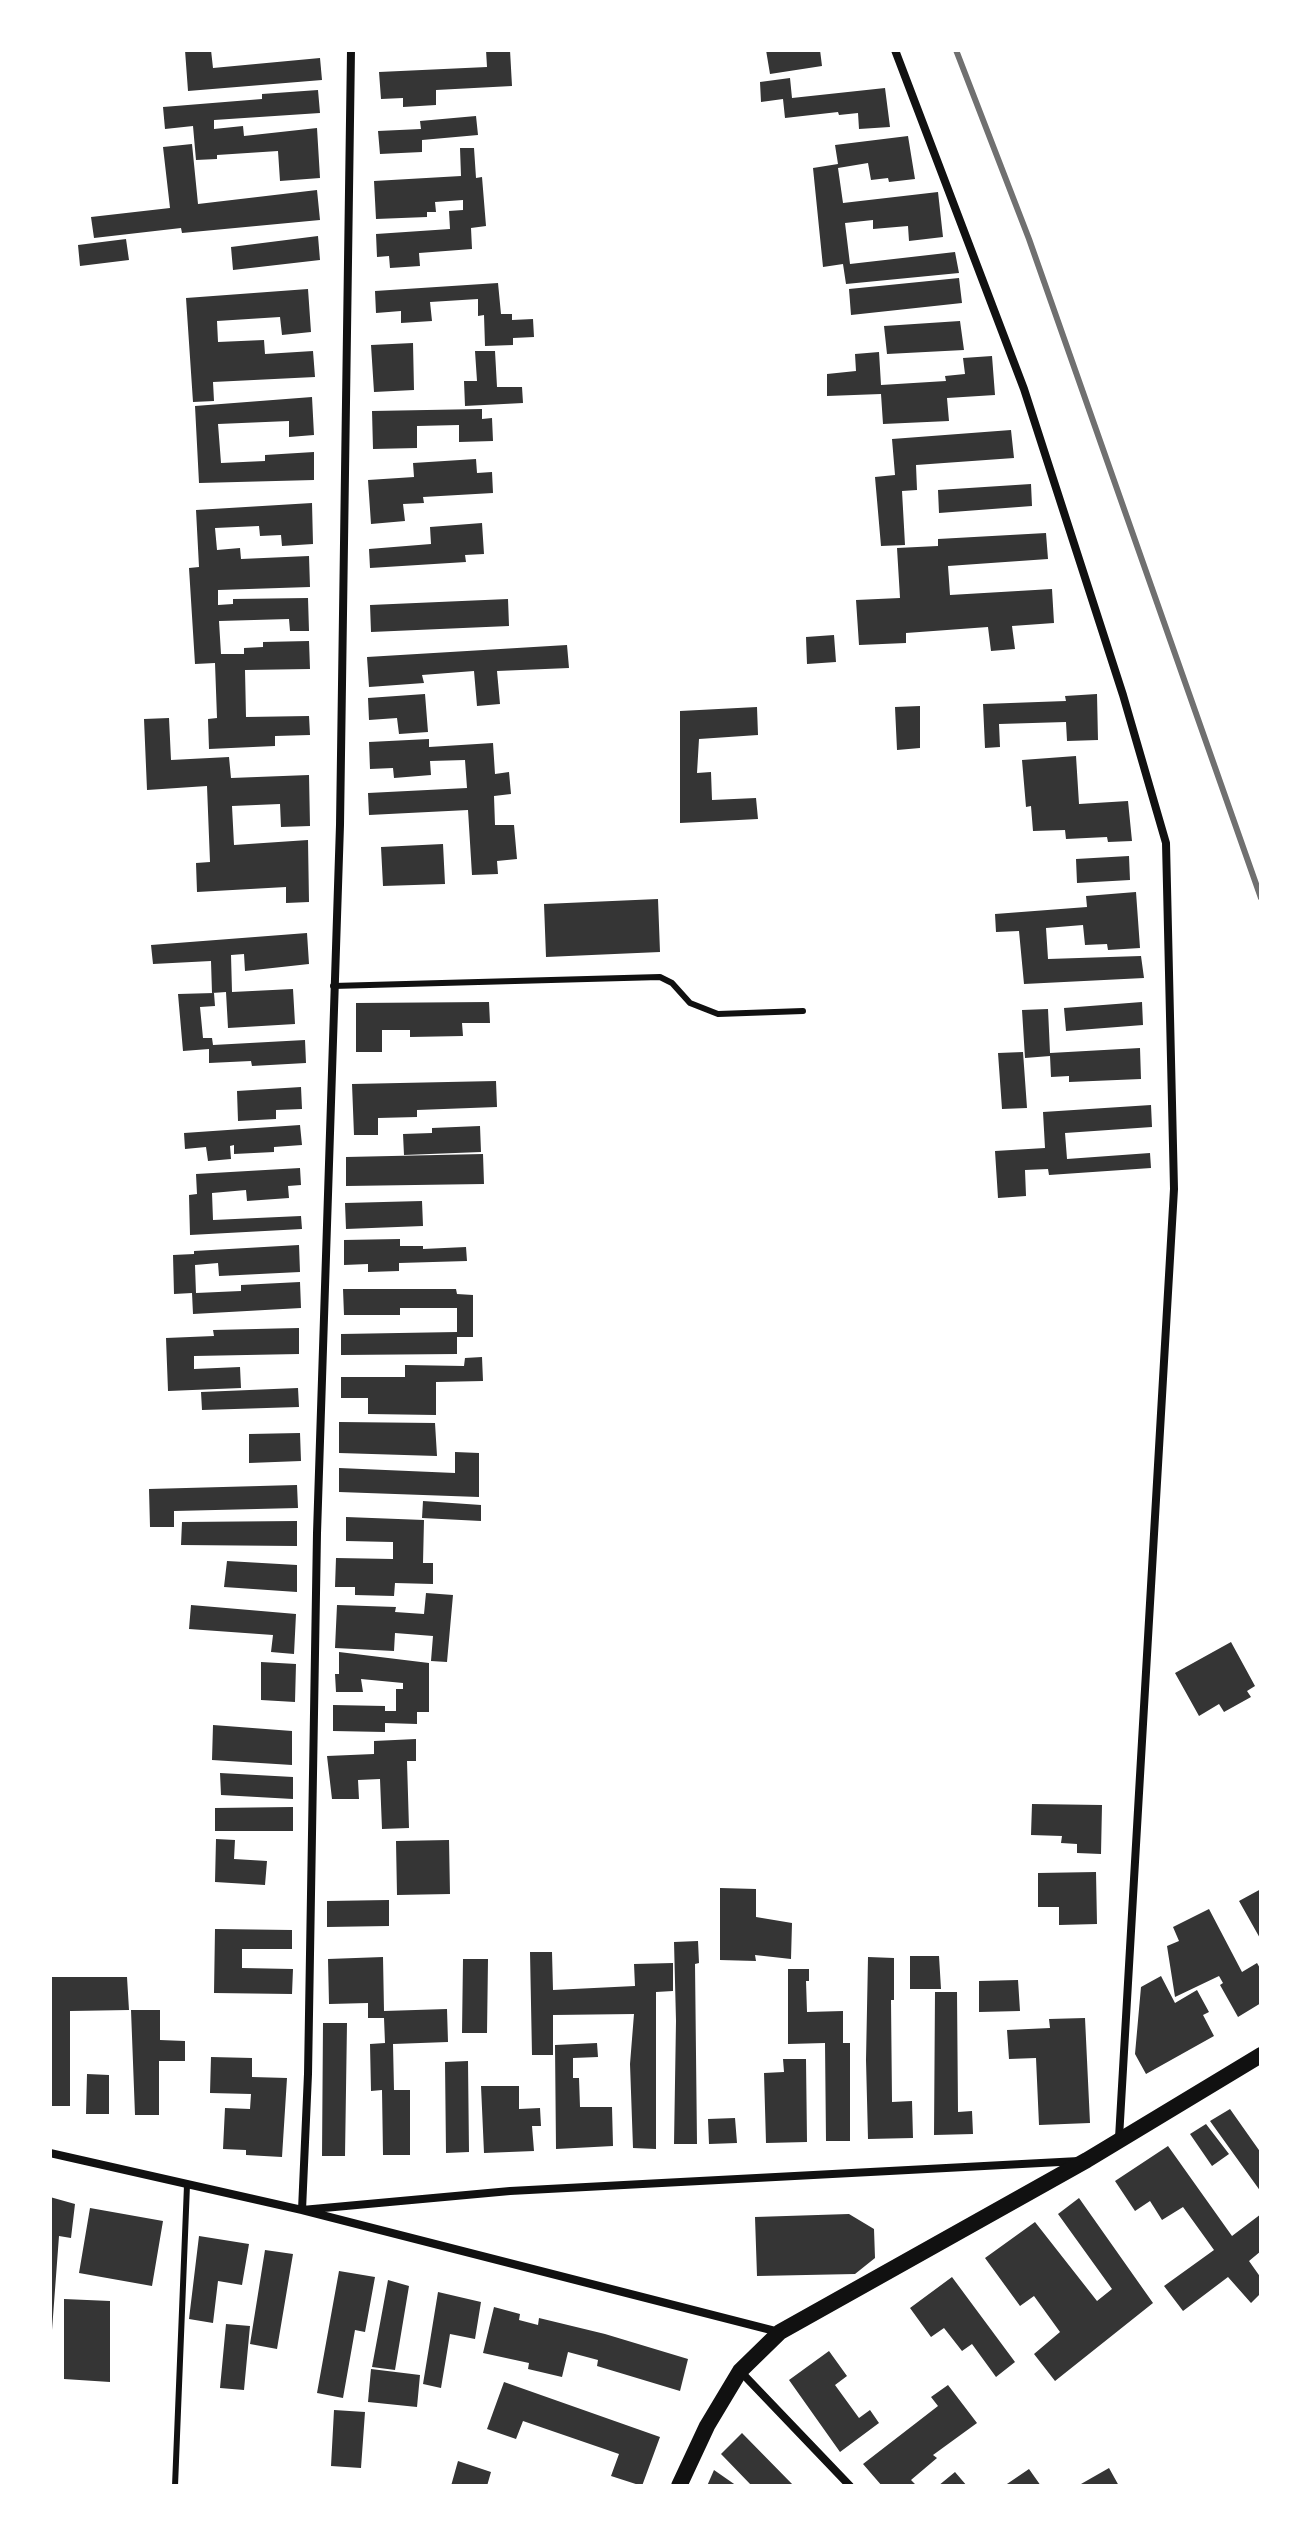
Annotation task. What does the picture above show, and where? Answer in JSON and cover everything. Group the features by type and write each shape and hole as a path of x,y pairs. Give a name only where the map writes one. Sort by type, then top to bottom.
{"main road":[{"path":"679,2486 707,2426 740,2371 780,2332 1087,2160 1261,2055"}],"street":[{"path":"302,2210 308,2074 317,1533 340,825 351,50"},
{"path":"895,50 1024,389 1123,695 1166,843 1174,1189 1119,2141"},
{"path":"50,2153 302,2210 780,2332"},
{"path":"302,2210 510,2191 1087,2160"},
{"path":"740,2371 850,2486"}],"lane":[{"path":"333,986 660,977 672,983 690,1003 718,1014 803,1011"},
{"path":"175,2486 187,2185"}],"building":[{"path":"185,50 211,50 213,68 320,58 322,80 188,91"},
{"path":"486,50 510,50 512,86 436,90 436,105 403,107 403,98 381,99 379,72 487,67"},
{"path":"766,50 820,50 822,66 770,74"},
{"path":"790,78 792,98 885,88 890,127 859,129 858,113 785,118 783,99 761,102 760,82"},
{"path":"318,90 320,113 214,120 214,129 243,126 244,136 317,128 320,178 280,181 278,151 217,155 217,159 196,160 193,126 165,129 163,107 262,99 262,94"},
{"path":"476,116 478,135 422,140 422,152 380,154 378,131 421,129 420,121"},
{"path":"908,136 915,179 889,182 888,178 871,180 868,163 838,168 843,203 938,192 943,237 909,241 908,226 873,229 873,220 845,223 850,264 955,252 959,273 846,284 843,264 823,267 813,168 838,164 835,145"},
{"path":"192,144 198,204 317,190 320,220 182,233 181,228 94,238 91,217 170,208 163,147"},
{"path":"460,148 474,148 476,178 482,177 486,226 471,228 472,249 419,253 420,266 390,268 389,256 377,257 376,234 450,229 449,211 463,210 463,200 435,202 436,212 427,212 427,217 376,219 374,181 461,176"},
{"path":"318,236 320,260 233,270 231,247"},
{"path":"126,239 129,260 80,266 78,245"},
{"path":"959,278 962,303 851,315 849,289"},
{"path":"498,283 501,314 512,314 512,320 533,319 534,337 513,338 513,345 485,346 484,315 478,316 478,299 430,302 432,321 401,323 401,311 376,313 375,291"},
{"path":"308,289 311,332 282,335 280,317 217,321 218,342 264,340 265,354 313,351 315,377 213,382 214,401 193,402 186,298"},
{"path":"960,321 964,350 887,354 884,326"},
{"path":"413,343 414,390 374,392 371,345"},
{"path":"475,351 495,351 497,387 522,387 523,403 465,406 464,381 477,381"},
{"path":"879,352 881,385 946,381 945,376 965,374 963,358 992,356 995,395 947,398 949,421 883,424 881,394 827,396 827,374 856,371 855,354"},
{"path":"312,397 314,435 289,437 289,421 218,424 221,463 265,461 265,455 314,452 314,480 199,483 195,406"},
{"path":"482,409 482,419 492,418 493,441 459,442 459,425 417,426 417,448 373,449 372,411"},
{"path":"1011,430 1014,458 916,465 917,490 902,491 905,545 881,546 875,477 895,475 892,439"},
{"path":"476,459 477,473 492,472 493,493 423,497 424,503 403,504 405,521 371,524 368,480 414,477 413,463"},
{"path":"1031,484 1032,506 939,513 938,490"},
{"path":"312,503 313,544 282,546 281,535 260,536 259,526 215,528 217,550 240,548 241,559 309,556 310,587 218,590 218,605 233,604 233,599 308,598 309,631 290,631 289,619 219,621 221,654 244,654 244,648 263,647 263,642 309,641 310,669 245,670 246,717 309,716 310,735 275,736 275,746 209,749 208,719 217,718 215,663 195,664 189,568 199,567 196,510"},
{"path":"482,523 484,554 465,555 466,562 370,568 369,549 431,544 430,527"},
{"path":"1046,533 1048,559 948,566 950,595 1052,589 1054,623 1012,626 1015,649 991,651 988,627 906,633 906,643 859,645 856,600 900,598 897,548 938,546 938,539"},
{"path":"508,599 509,626 371,632 370,605"},
{"path":"834,635 836,662 807,664 806,637"},
{"path":"567,645 569,668 497,671 500,704 477,706 474,671 422,675 424,683 369,687 367,657"},
{"path":"425,694 428,732 399,734 397,718 369,720 368,698"},
{"path":"1097,694 1098,740 1067,741 1066,722 999,724 1000,747 985,748 983,704 1066,701 1065,696"},
{"path":"920,706 920,748 897,750 895,707"},
{"path":"757,707 758,735 699,739 697,773 711,772 712,800 756,798 758,819 680,823 680,711"},
{"path":"169,718 171,760 229,757 231,778 309,775 310,826 281,827 280,804 232,806 234,845 308,840 309,902 286,903 286,887 197,892 196,863 210,862 207,786 147,790 144,719"},
{"path":"429,739 429,747 493,743 495,774 509,772 511,794 494,796 495,825 514,825 517,859 497,861 498,874 472,875 468,810 369,815 368,793 467,788 465,760 430,761 431,775 394,778 393,768 370,769 369,742"},
{"path":"1076,756 1079,804 1128,801 1132,841 1108,842 1107,837 1066,839 1065,830 1033,831 1031,806 1026,807 1022,760"},
{"path":"443,844 445,884 383,886 381,847"},
{"path":"1129,856 1130,880 1077,883 1076,859"},
{"path":"1136,892 1140,948 1108,950 1107,944 1085,945 1083,925 1046,928 1048,959 1141,956 1144,978 1024,984 1019,931 996,932 995,914 1087,907 1086,896"},
{"path":"658,899 660,952 546,957 544,904"},
{"path":"307,933 309,964 245,971 244,954 231,955 232,992 293,989 295,1024 228,1028 226,992 212,993 211,961 153,964 151,945"},
{"path":"214,993 215,1006 200,1007 203,1038 212,1038 213,1045 305,1040 306,1063 252,1066 251,1061 209,1063 209,1049 183,1051 178,994"},
{"path":"489,1002 490,1023 462,1023 463,1036 410,1037 410,1030 382,1030 382,1052 356,1052 356,1003"},
{"path":"1142,1002 1143,1025 1066,1031 1064,1008"},
{"path":"1048,1009 1050,1053 1140,1048 1141,1079 1069,1082 1069,1076 1051,1077 1050,1056 1025,1058 1022,1010"},
{"path":"1023,1052 1027,1108 1002,1109 998,1053"},
{"path":"496,1081 497,1107 417,1110 417,1117 378,1118 378,1135 354,1135 352,1084"},
{"path":"301,1087 302,1109 276,1110 276,1119 238,1121 237,1091"},
{"path":"1151,1105 1152,1127 1065,1133 1067,1159 1150,1153 1151,1168 1049,1175 1048,1169 1025,1170 1026,1196 998,1198 995,1151 1045,1148 1043,1112"},
{"path":"300,1125 302,1145 274,1147 274,1152 234,1154 234,1145 230,1146 231,1159 208,1161 206,1147 185,1149 184,1133"},
{"path":"480,1126 481,1152 404,1155 403,1134 432,1133 432,1128"},
{"path":"483,1154 484,1184 346,1186 346,1157"},
{"path":"300,1168 301,1185 288,1186 289,1198 247,1201 246,1190 212,1193 213,1220 301,1216 302,1229 190,1235 189,1195 197,1194 196,1174"},
{"path":"422,1201 423,1226 346,1229 345,1203"},
{"path":"400,1239 400,1246 423,1246 423,1249 466,1247 467,1261 399,1263 399,1271 368,1272 368,1264 344,1265 344,1240"},
{"path":"299,1245 300,1272 219,1276 218,1263 195,1265 196,1293 241,1291 241,1285 300,1282 301,1308 193,1314 192,1293 174,1294 173,1255"},
{"path":"343,1289 456,1289 457,1294 473,1295 473,1337 457,1337 457,1354 341,1355 341,1334 457,1332 457,1308 400,1308 400,1315 344,1315"},
{"path":"299,1328 299,1354 194,1356 194,1369 240,1367 241,1388 168,1391 166,1338 214,1336 213,1330"},
{"path":"482,1357 483,1381 436,1382 436,1415 368,1414 368,1398 341,1398 341,1377 405,1377 405,1365 464,1366 465,1358"},
{"path":"298,1388 299,1407 202,1410 201,1392"},
{"path":"339,1422 435,1423 437,1456 339,1453"},
{"path":"300,1433 301,1461 249,1463 249,1434"},
{"path":"455,1452 479,1453 479,1497 339,1492 339,1468 455,1473"},
{"path":"297,1485 298,1508 174,1511 174,1527 150,1527 149,1489"},
{"path":"423,1501 481,1505 481,1521 422,1518"},
{"path":"346,1517 424,1520 423,1563 433,1563 433,1584 395,1583 394,1596 355,1595 355,1587 335,1587 336,1558 393,1559 393,1542 346,1541"},
{"path":"297,1521 297,1546 181,1545 182,1522"},
{"path":"227,1561 297,1565 297,1592 224,1587"},
{"path":"426,1593 453,1595 447,1662 431,1661 433,1636 395,1633 394,1651 335,1648 337,1605 396,1607 395,1612 424,1614"},
{"path":"191,1605 296,1614 294,1654 271,1652 273,1635 189,1629"},
{"path":"1231,1642 1255,1686 1247,1691 1251,1697 1224,1712 1219,1704 1199,1716 1175,1673"},
{"path":"339,1652 429,1663 429,1712 417,1712 417,1724 385,1723 385,1732 333,1731 333,1705 385,1706 385,1711 396,1711 396,1689 403,1689 403,1683 361,1679 363,1692 336,1692"},
{"path":"261,1662 296,1664 295,1702 261,1700"},
{"path":"213,1725 292,1731 292,1765 212,1760"},
{"path":"416,1739 416,1761 407,1761 409,1828 382,1829 380,1779 358,1780 359,1799 332,1799 327,1756 374,1754 374,1741"},
{"path":"220,1773 293,1777 293,1799 221,1795"},
{"path":"1032,1804 1102,1805 1101,1854 1077,1853 1077,1844 1061,1843 1062,1836 1031,1835"},
{"path":"293,1807 293,1831 215,1831 215,1808"},
{"path":"216,1839 235,1840 234,1859 267,1861 265,1885 215,1882"},
{"path":"449,1840 450,1894 397,1895 396,1841"},
{"path":"1096,1872 1097,1924 1059,1925 1059,1907 1038,1907 1038,1873"},
{"path":"720,1888 756,1889 756,1917 792,1923 791,1959 755,1955 756,1961 720,1960"},
{"path":"1261,1889 1261,1940 1239,1901"},
{"path":"389,1900 389,1926 327,1927 327,1901"},
{"path":"1209,1909 1242,1972 1257,1963 1261,1970 1261,2003 1238,2017 1220,1985 1223,1983 1219,1976 1175,1997 1167,1946 1179,1941 1173,1927"},
{"path":"215,1929 292,1930 292,1949 242,1949 242,1968 293,1969 292,1994 214,1993"},
{"path":"698,1941 699,1963 695,1964 697,2144 674,2144 674,1942"},
{"path":"530,1952 552,1952 553,1990 635,1986 634,1964 673,1963 673,1991 656,1992 656,2149 633,2148 630,2064 634,2014 553,2015 553,2055 532,2055"},
{"path":"910,1956 939,1956 941,1989 910,1989"},
{"path":"383,1957 384,2011 447,2009 448,2042 393,2044 394,2090 410,2090 410,2155 383,2155 382,2090 371,2091 370,2044 385,2043 384,2018 368,2018 368,2003 329,2004 328,1959"},
{"path":"868,1957 894,1958 894,2000 891,2000 892,2102 912,2101 913,2138 868,2139"},
{"path":"463,1959 488,1959 487,2033 462,2033"},
{"path":"788,1969 809,1969 809,1981 806,1981 807,2012 843,2011 843,2043 850,2043 850,2141 826,2141 825,2043 788,2044"},
{"path":"1161,1976 1175,2003 1197,1990 1209,2012 1203,2015 1214,2036 1146,2074 1135,2054 1141,1987"},
{"path":"50,1977 127,1977 129,2010 70,2011 70,2106 50,2106"},
{"path":"1018,1980 1020,2011 979,2012 979,1981"},
{"path":"935,1992 957,1992 958,2112 972,2111 973,2134 934,2135"},
{"path":"131,2010 160,2010 160,2040 185,2041 185,2061 159,2061 159,2115 135,2115"},
{"path":"1085,2018 1090,2123 1039,2125 1036,2058 1009,2059 1007,2030 1050,2028 1049,2019"},
{"path":"323,2023 347,2023 345,2156 322,2156"},
{"path":"597,2043 598,2057 573,2058 573,2078 579,2078 580,2107 612,2107 613,2146 556,2149 555,2045"},
{"path":"211,2057 252,2058 252,2077 287,2078 282,2157 246,2155 246,2150 223,2149 225,2108 250,2109 251,2094 210,2093"},
{"path":"783,2059 806,2059 807,2142 766,2143 764,2073 784,2072"},
{"path":"468,2061 469,2152 446,2153 445,2062"},
{"path":"87,2074 109,2075 109,2114 86,2114"},
{"path":"481,2086 519,2086 519,2109 540,2108 541,2126 532,2126 534,2151 484,2153"},
{"path":"1230,2109 1261,2153 1261,2192 1210,2121"},
{"path":"735,2118 737,2143 709,2144 708,2119"},
{"path":"1206,2124 1229,2154 1212,2166 1190,2134"},
{"path":"1168,2146 1232,2236 1261,2214 1261,2251 1249,2261 1261,2278 1261,2293 1251,2303 1228,2277 1183,2311 1164,2286 1214,2250 1183,2207 1162,2220 1150,2201 1135,2211 1115,2181"},
{"path":"50,2197 75,2204 71,2238 59,2236 52,2330 50,2330"},
{"path":"1079,2198 1153,2303 1055,2381 1034,2354 1060,2332 1034,2296 1020,2306 985,2258 1035,2222 1097,2301 1112,2289 1058,2214"},
{"path":"90,2208 163,2221 152,2286 79,2273"},
{"path":"849,2214 874,2229 875,2258 855,2274 757,2276 755,2217"},
{"path":"199,2236 249,2244 242,2285 218,2281 213,2323 189,2319"},
{"path":"265,2250 293,2254 277,2349 250,2344"},
{"path":"339,2271 375,2277 365,2332 355,2330 343,2398 317,2393"},
{"path":"952,2277 1015,2362 996,2377 972,2344 962,2351 944,2328 931,2337 910,2308"},
{"path":"388,2280 409,2286 395,2370 372,2367"},
{"path":"438,2292 481,2302 475,2339 450,2334 441,2388 423,2384"},
{"path":"64,2299 110,2301 110,2382 64,2379"},
{"path":"494,2307 520,2314 519,2320 538,2325 539,2318 688,2359 680,2391 597,2366 598,2360 568,2352 562,2377 528,2369 529,2363 483,2353"},
{"path":"226,2324 250,2326 244,2390 220,2388"},
{"path":"829,2351 847,2376 835,2385 859,2418 870,2410 879,2423 840,2452 789,2380"},
{"path":"371,2369 420,2375 417,2407 368,2402"},
{"path":"504,2382 660,2437 642,2486 611,2476 619,2454 523,2421 516,2439 487,2429"},
{"path":"948,2385 977,2423 933,2455 937,2458 911,2480 917,2486 882,2486 863,2464 938,2406 931,2397"},
{"path":"334,2410 365,2412 361,2468 331,2466"},
{"path":"742,2433 794,2486 752,2486 721,2454"},
{"path":"458,2461 491,2472 487,2486 451,2486"},
{"path":"1109,2468 1119,2486 1081,2484"},
{"path":"1029,2469 1041,2486 1004,2486"},
{"path":"714,2470 737,2486 707,2486"},
{"path":"955,2472 967,2486 938,2486"}],"railway":[{"path":"956,50 1029,239 1261,898"}]}
